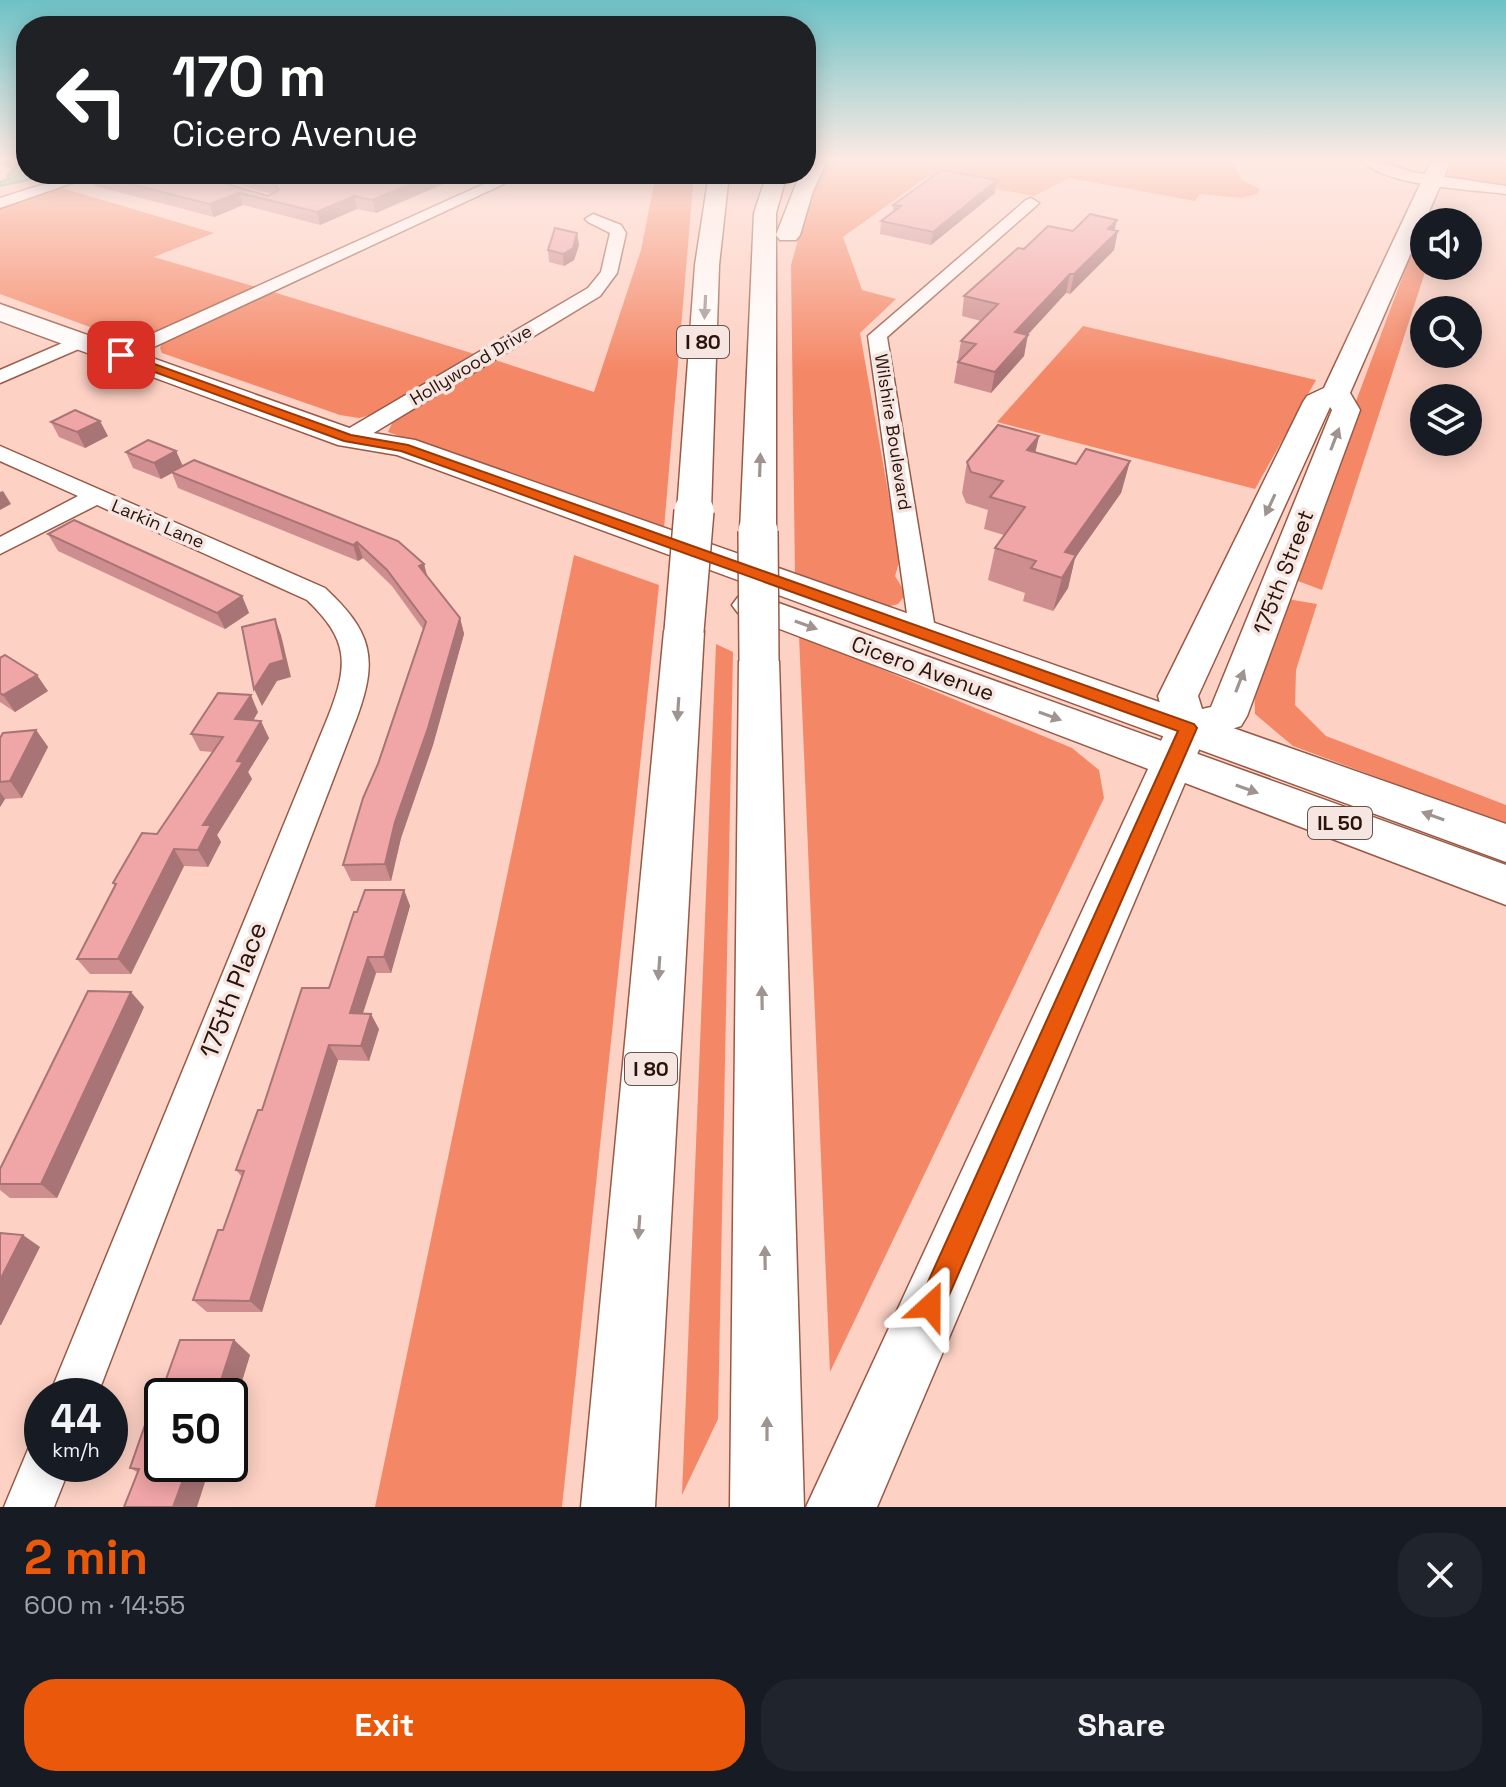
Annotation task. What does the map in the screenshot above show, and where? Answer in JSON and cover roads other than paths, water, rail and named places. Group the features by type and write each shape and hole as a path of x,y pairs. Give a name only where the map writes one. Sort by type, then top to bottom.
{"main road":[{"name":"I 80","path":"618,1507 694,511 711,231"},
{"path":"765,231 758,531 767,1507"},
{"path":"762,399 779,302 780,260 789,231"},
{"name":"Cicero Avenue","path":"0,312 349,438 404,447 923,635 1506,885"},
{"name":"Cicero Avenue","path":"349,438 376,466 1181,745 1506,843"}],"street":[{"path":"121,355 392,231"},
{"name":"Hollywood Drive","path":"349,438 594,292 609,273 616,231"},
{"name":"Wilshire Boulevard","path":"923,635 877,336 998,231"},
{"name":"175th Street","path":"1336,393 1346,410 1227,716 1181,745 1178,696 1317,402 1336,393 1409,231"},
{"path":"0,377 81,341"},
{"name":"Larkin Lane","path":"0,453 316,594"},
{"path":"0,547 95,497"},
{"name":"175th Place","path":"80,1378 354,683 359,662 357,643 338,610 316,594"},
{"path":"841,1507 1181,745"},
{"path":"29,1507 39,1482"}]}
